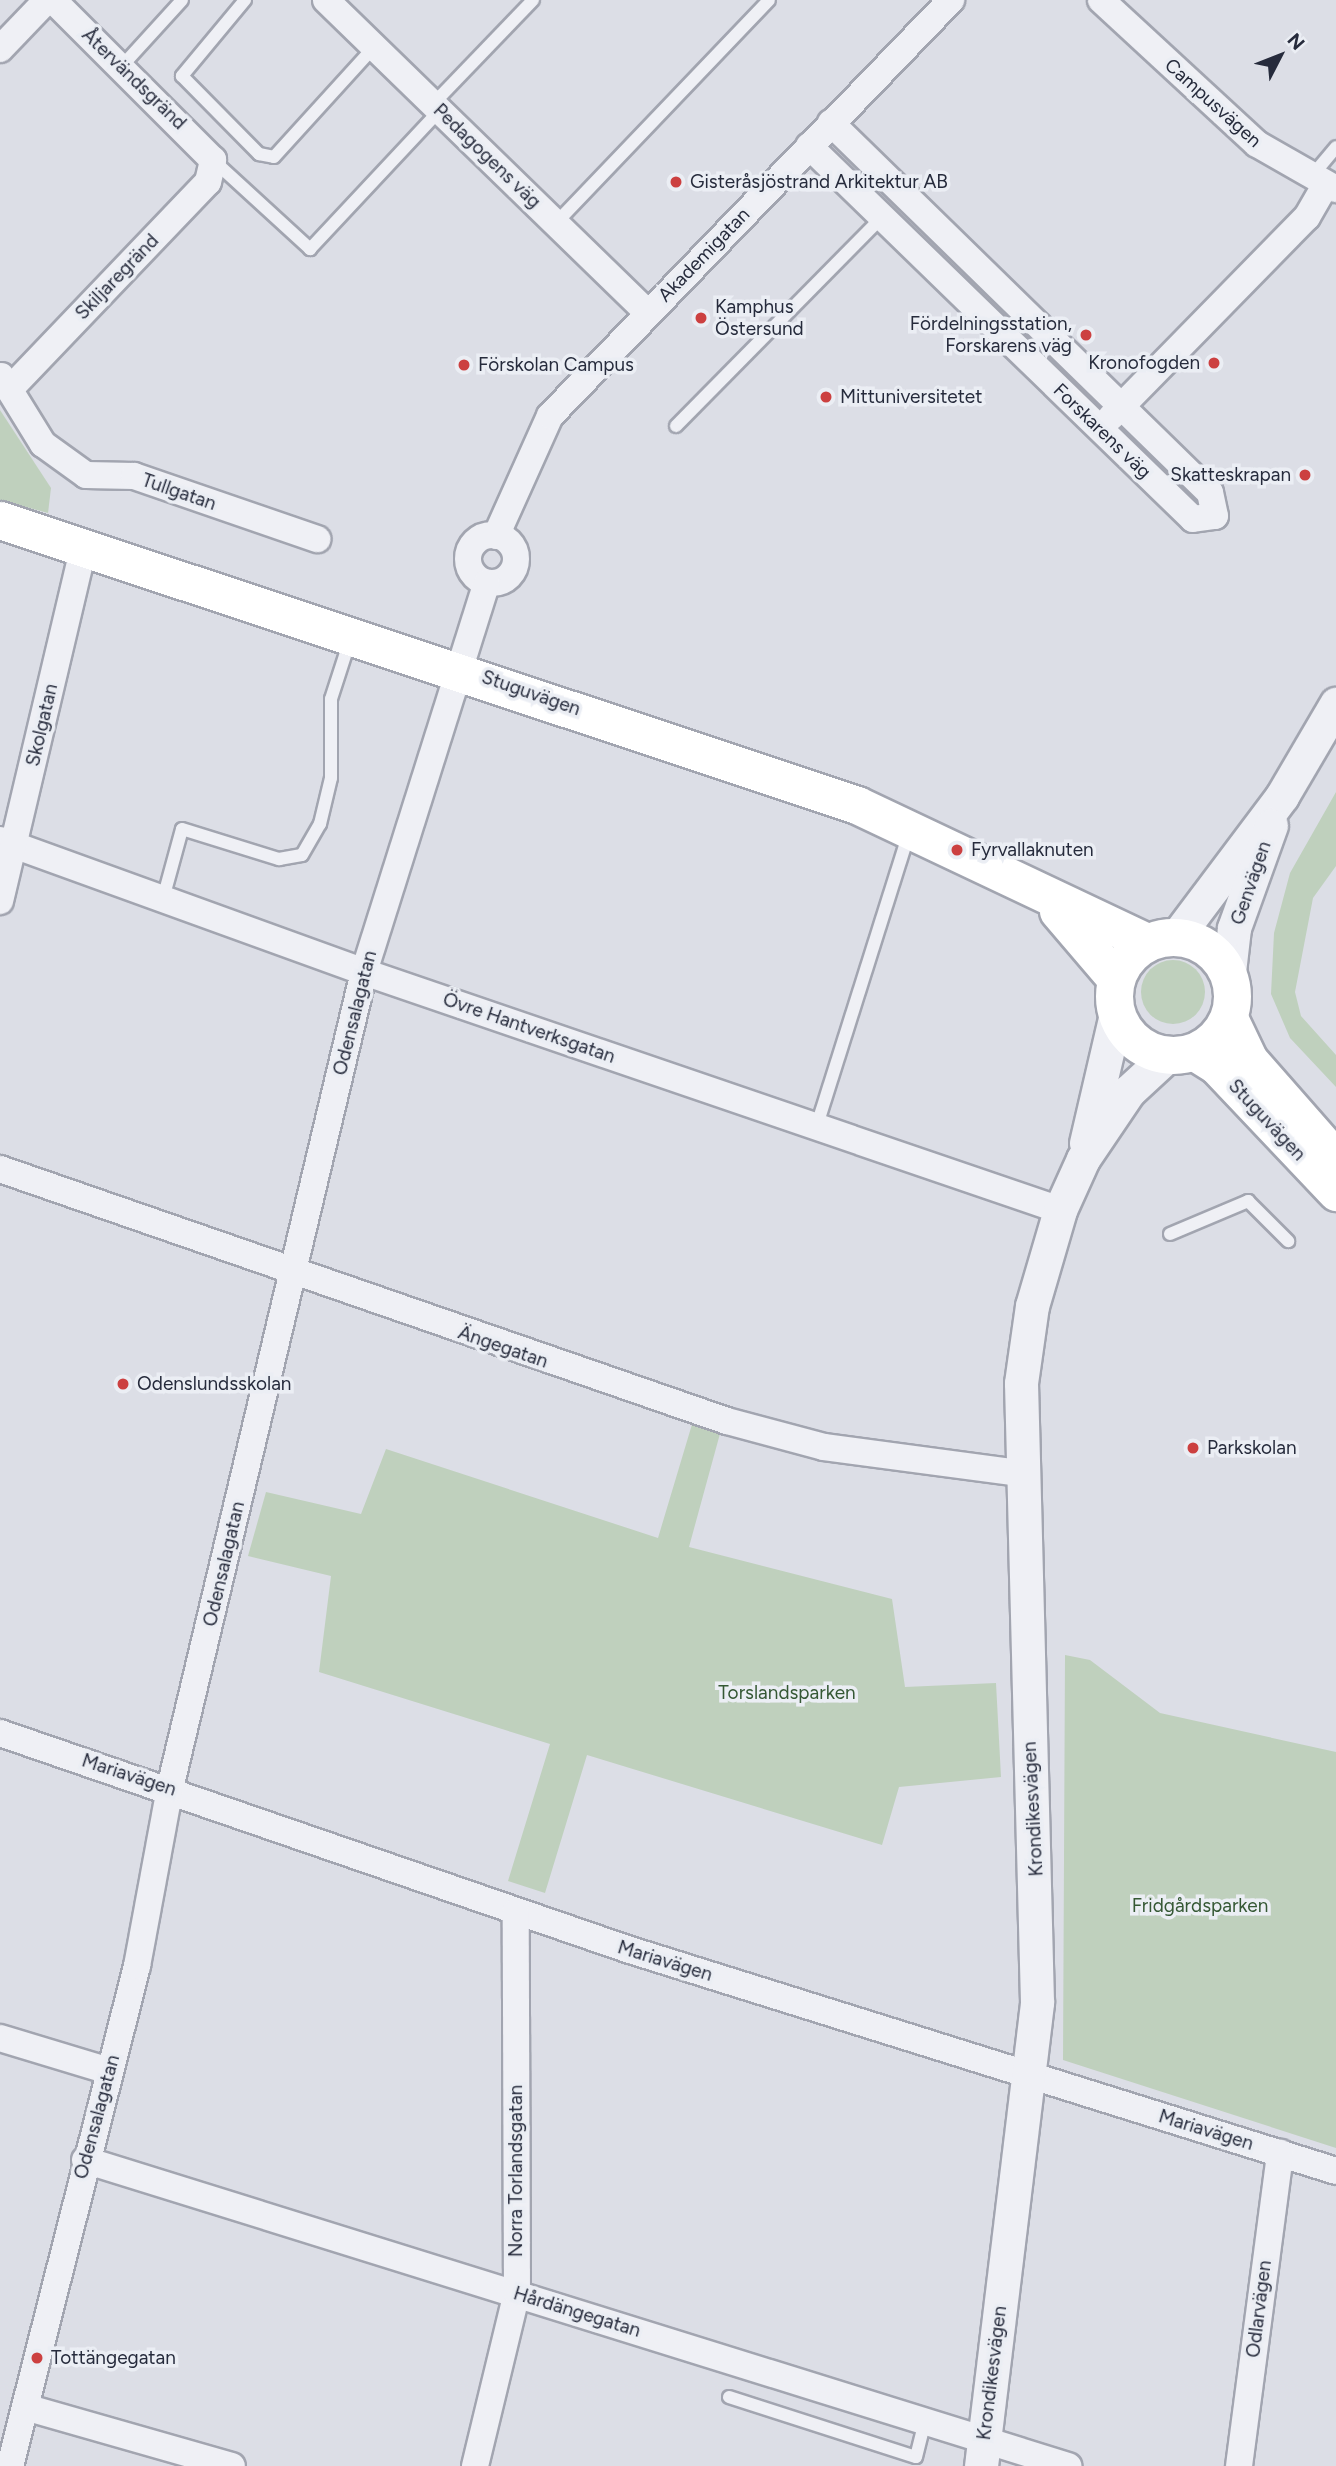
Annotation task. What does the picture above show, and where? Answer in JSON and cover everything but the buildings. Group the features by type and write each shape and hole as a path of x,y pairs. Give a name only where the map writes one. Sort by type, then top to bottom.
{"main road":[{"name":"Stuguvägen","path":"0,520 460,669 911,827 1048,900 1162,939"},
{"name":"Stuguvägen","path":"1048,900 1116,996"},
{"path":"1162,939 1216,954 1229,972 1229,1018 1216,1038 1182,1054 1137,1042 1116,996 1162,939"},
{"name":"Stuguvägen","path":"1229,1018 1249,1060 1336,1159"},
{"name":"Stuguvägen","path":"1182,1054 1336,1192"}],"street":[{"path":"0,49 47,0"},
{"name":"Återvändsgränd","path":"53,0 122,66 213,160"},
{"name":"Pedagogens väg","path":"326,0 648,313"},
{"name":"Akademigatan","path":"486,583 473,575 467,559 480,538 496,536 550,416 951,0"},
{"name":"Campusvägen","path":"1101,0 1257,144 1324,184"},
{"name":"Forskarens väg","path":"809,146 1193,519 1215,516 1210,493 831,123"},
{"name":"Skiljaregränd","path":"5,382 208,182 213,160"},
{"path":"1100,428 1307,217 1324,184"},
{"path":"904,239 927,216"},
{"name":"Tullgatan","path":"5,382 43,444 86,475 134,476 317,539"},
{"name":"Skolgatan","path":"0,901 7,842 83,549"},
{"name":"Odensalagatan","path":"10,2466 85,2160 145,1932 170,1788 364,972 486,583"},
{"name":"Genvägen","path":"1162,939 1282,796 1336,704"},
{"name":"Genvägen","path":"1229,972 1234,928 1282,796"},
{"name":"Övre Hantverksgatan","path":"7,842 164,895 364,972 1060,1210"},
{"name":"Krondikesvägen","path":"1083,1159 1116,996"},
{"name":"Krondikesvägen","path":"982,2452 1037,2002 1037,1898 1020,1473 1021,1383 1032,1306 1060,1210 1083,1159 1129,1091 1182,1054"},
{"name":"Ängegatan","path":"0,1169 573,1371 792,1440 1020,1473"},
{"name":"Mariavägen","path":"0,1733 170,1788 516,1912 1336,2171"},
{"name":"Norra Torlandsgatan","path":"475,2466 517,2293 516,1912"},
{"path":"0,2038 109,2071"},
{"name":"Odlarvägen","path":"1239,2466 1280,2153"},
{"name":"Hårdängegatan","path":"85,2160 925,2421 982,2452 1068,2466"},
{"path":"25,2407 232,2466"}],"lane":[{"path":"122,66 182,0"},
{"path":"245,0 182,76 259,154 274,157 374,47"},
{"path":"213,160 310,249 533,0"},
{"path":"556,223 769,0"},
{"path":"1324,184 1336,147"},
{"path":"676,426 882,217"},
{"path":"164,895 182,829 279,859 302,855 320,824 331,778 331,699 352,633"},
{"path":"817,1125 911,827"},
{"path":"1170,1234 1248,1201 1288,1241"},
{"path":"729,2397 916,2457 925,2421"}],"green space":[{"path":"0,410 51,488 48,513 0,500"},
{"path":"1336,792 1336,866 1313,898 1295,992 1301,1016 1336,1055 1336,1087 1290,1038 1271,994 1274,933 1290,873"},
{"path":"1167,960 1179,960 1196,969 1203,980 1203,1004 1196,1015 1179,1024 1167,1024 1155,1019 1146,1010 1141,998 1141,986 1146,974 1155,965"},
{"name":"Torslandsparken","path":"693,1421 721,1430 689,1547 892,1599 905,1687 996,1683 1001,1777 899,1787 882,1845 587,1755 545,1893 508,1881 550,1744 319,1672 331,1576 248,1556 266,1492 361,1514 386,1449 658,1538"},
{"name":"Fridgårdsparken","path":"1065,1655 1090,1660 1160,1713 1336,1752 1336,2148 1063,2060"}],"place":[{"name":"Gisteråsjöstrand Arkitektur AB","path":"676,182"},
{"name":"Kamphus Östersund","path":"701,318"},
{"name":"Fördelningsstation, Forskarens väg","path":"1086,335"},
{"name":"Kronofogden","path":"1214,363"},
{"name":"Förskolan Campus","path":"464,365"},
{"name":"Mittuniversitetet","path":"826,397"},
{"name":"Skatteskrapan","path":"1305,475"},
{"name":"Fyrvallaknuten","path":"957,850"},
{"name":"Odenslundsskolan","path":"123,1384"},
{"name":"Parkskolan","path":"1193,1448"},
{"name":"Tottängegatan","path":"37,2358"}]}
